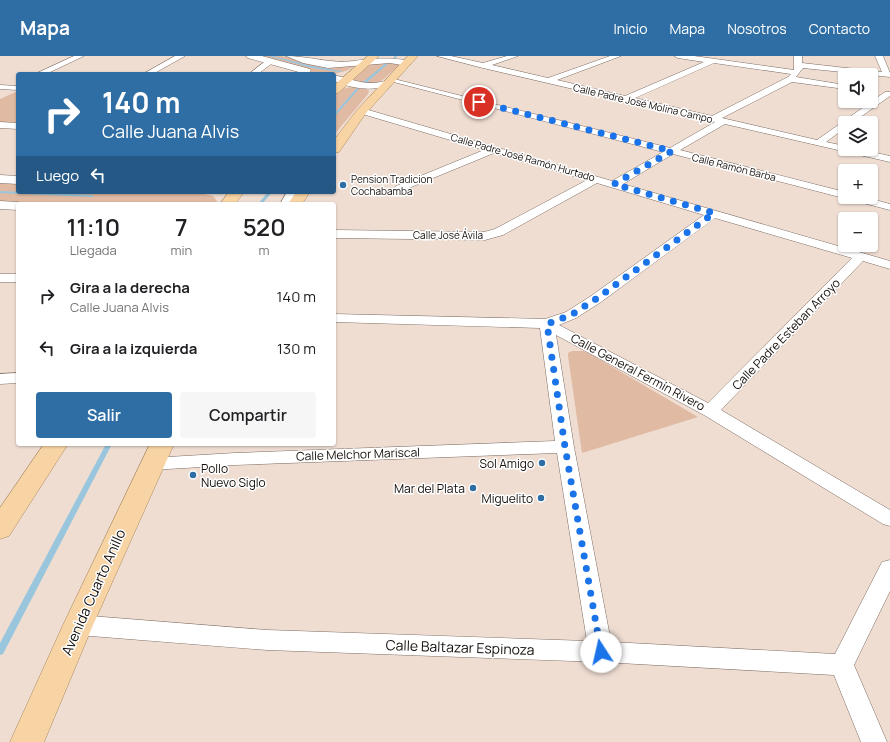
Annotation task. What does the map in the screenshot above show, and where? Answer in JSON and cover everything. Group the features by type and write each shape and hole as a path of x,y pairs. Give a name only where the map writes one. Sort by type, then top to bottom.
{"highway":[{"path":"339,80 370,59"},
{"path":"336,146 362,111 410,59"},
{"path":"229,202 235,194"},
{"path":"0,529 55,446"},
{"name":"Avenida Cuarto Anillo","path":"27,742 78,625 156,454"}],"street":[{"path":"44,72 80,56"},
{"path":"151,72 181,56"},
{"path":"251,56 311,72"},
{"path":"291,56 333,65 370,59 410,59"},
{"name":"Calle Padre José Molina Campo","path":"441,56 838,147"},
{"path":"483,66 514,56"},
{"path":"548,81 617,56"},
{"path":"678,56 716,58 796,68 889,75"},
{"path":"879,56 889,75"},
{"path":"625,99 716,58"},
{"path":"256,72 271,61"},
{"path":"796,68 838,84"},
{"path":"614,184 672,151 796,68"},
{"path":"339,80 349,85 360,87 388,82"},
{"name":"Calle Ramón Barba","path":"388,82 672,151 838,194"},
{"path":"4,88 16,85"},
{"path":"4,88 16,88"},
{"path":"878,92 889,94"},
{"path":"856,116 889,94"},
{"name":"Calle Padre José Ramón Hurtado","path":"362,111 890,265"},
{"path":"0,125 16,126"},
{"path":"818,143 838,129"},
{"path":"400,188 494,149"},
{"name":"Calle Padre José Molina Campo","path":"876,156 890,159"},
{"name":"Calle José Ávila","path":"336,234 485,236 499,232 596,179"},
{"path":"0,180 16,180"},
{"path":"878,204 890,207"},
{"path":"0,205 16,206"},
{"path":"601,652 565,447 547,324 571,315 596,299 714,213"},
{"name":"Calle Padre Esteban Arroyo","path":"710,411 861,256"},
{"path":"0,278 16,278"},
{"name":"Calle General Fermín Rivero","path":"336,318 547,324 710,411 890,519"},
{"path":"0,378 16,378"},
{"name":"Calle Melchor Mariscal","path":"156,454 235,459 565,447"},
{"path":"874,742 842,665 890,568"},
{"name":"Calle Baltazar Espinoza","path":"78,625 267,640 601,652 842,665"}],"shaded area":[{"path":"255,56 282,56 319,66 354,66 344,71 336,72 313,72"},
{"path":"384,61 400,64 388,76 379,82 369,84 352,81 353,78 372,62"},
{"path":"351,87 365,88 369,91 336,133 336,93 341,89"},
{"path":"16,92 16,124 0,123 0,99"},
{"path":"0,183 16,184 16,194 204,194 213,196 217,201 217,202 0,202"},
{"path":"572,351 584,351 592,355 698,417 582,453 568,356 568,353"}],"waterway":[{"path":"270,56 312,67 341,71"},
{"path":"363,84 389,62"},
{"path":"336,114 358,89"},
{"path":"0,192 16,193"},
{"path":"46,194 92,196"},
{"path":"262,202 268,194"},
{"path":"0,651 108,446"}],"place":[{"name":"Pension Tradicion Cochabamba","path":"343,185"},
{"name":"Sol Amigo","path":"542,463"},
{"name":"Pollo Nuevo Siglo","path":"193,475"},
{"name":"Mar del Plata","path":"473,488"},
{"name":"Miguelito","path":"541,498"}],"route":[{"path":"479,102 672,151 614,184 714,213 596,299 571,315 547,324 565,447 601,652"}]}
